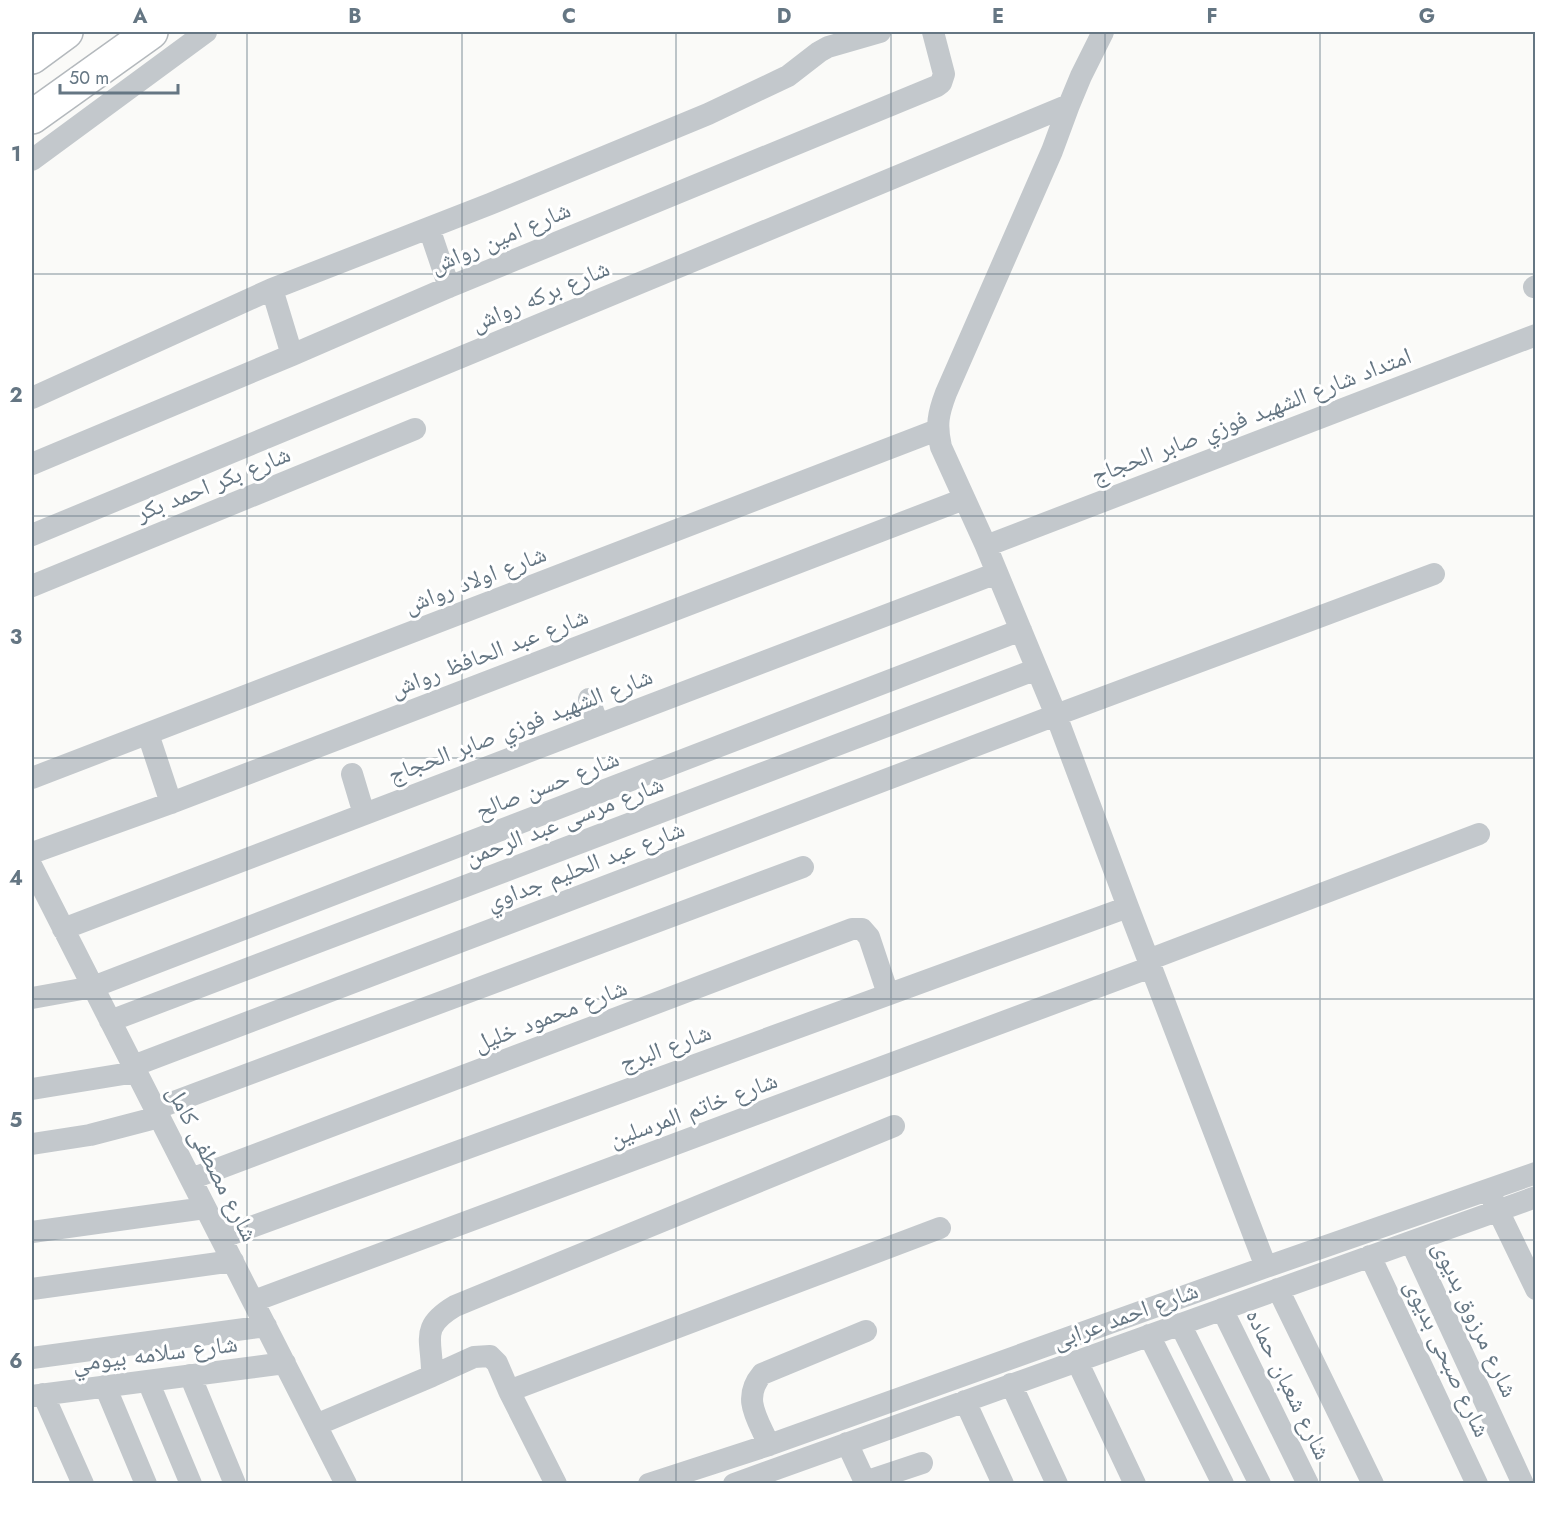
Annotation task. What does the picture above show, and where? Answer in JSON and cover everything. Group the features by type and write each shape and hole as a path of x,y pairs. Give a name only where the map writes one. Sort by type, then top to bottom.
{"highway":[{"path":"32,57 66,32"},
{"path":"32,117 151,32"}],"street":[{"path":"32,160 206,32"},
{"path":"32,398 272,289 429,228 708,114 788,76 828,47 880,32"},
{"name":"شارع امين رواش","path":"32,464 292,355 449,286 937,86 941,83 944,74 933,32"},
{"path":"1103,32 1069,105 1052,151 941,405 937,430 941,447 986,546 1056,716 1266,1267"},
{"name":"شارع بركه رواش","path":"32,535 1069,105"},
{"path":"429,228 449,286"},
{"path":"272,289 292,355"},
{"name":"امتداد شارع الشهيد فوزي صابر الحجاج","path":"986,546 1536,335"},
{"name":"شارع بكر احمد بكر","path":"32,586 414,429"},
{"name":"شارع اولاد رواش","path":"32,778 937,430"},
{"name":"شارع عبد الحافظ رواش","path":"32,853 171,803 964,499"},
{"name":"شارع الشهيد فوزي صابر الحجاج","path":"63,928 997,573"},
{"name":"شارع عبد الحليم جداوي","path":"32,1089 135,1069 1056,716 1434,574"},
{"name":"شارع حسن صالح","path":"32,998 93,987 1021,630"},
{"name":"شارع مرسى عبد الرحمن","path":"110,1021 1037,669"},
{"path":"589,699 598,724"},
{"path":"148,734 171,803"},
{"path":"352,774 364,814"},
{"name":"شارع خاتم المرسلين","path":"254,1301 1150,964 1479,834"},
{"name":"شارع مصطفى كامل","path":"32,867 346,1484"},
{"path":"32,1144 90,1135 157,1113 803,867"},
{"name":"شارع البرج","path":"221,1238 1128,907"},
{"name":"شارع محمود خليل","path":"191,1179 852,928 862,929 868,937 888,994"},
{"path":"432,1376 430,1330 443,1313 455,1306 894,1126"},
{"path":"649,1484 769,1445 1266,1267 1494,1200 1536,1173"},
{"name":"شارع احمد عرابى","path":"744,1482 782,1475 847,1443 1411,1242 1494,1200 1536,1197"},
{"path":"1494,1200 1536,1289"},
{"path":"32,1232 205,1208"},
{"path":"509,1391 940,1228"},
{"name":"شارع مرزوق بديوى","path":"1411,1242 1523,1484"},
{"name":"شارع صبحى بديوى","path":"1370,1256 1477,1484"},
{"path":"32,1289 233,1261"},
{"path":"1278,1289 1373,1484"},
{"name":"شارع شعبان حماده","path":"1222,1309 1308,1484"},
{"path":"1180,1324 1260,1484"},
{"path":"32,1358 267,1326"},
{"path":"769,1445 751,1403 752,1392 762,1374 866,1331"},
{"path":"1149,1335 1223,1484"},
{"path":"316,1425 474,1357 490,1356 497,1363 556,1484"},
{"path":"1077,1361 1135,1484"},
{"name":"شارع سلامه بيومي","path":"37,1395 285,1363"},
{"path":"190,1375 235,1484"},
{"path":"148,1381 191,1484"},
{"path":"1011,1384 1057,1484"},
{"path":"105,1386 146,1484"},
{"path":"37,1395 83,1484"},
{"path":"965,1401 1003,1484"},
{"path":"847,1443 866,1483 922,1463"}]}
